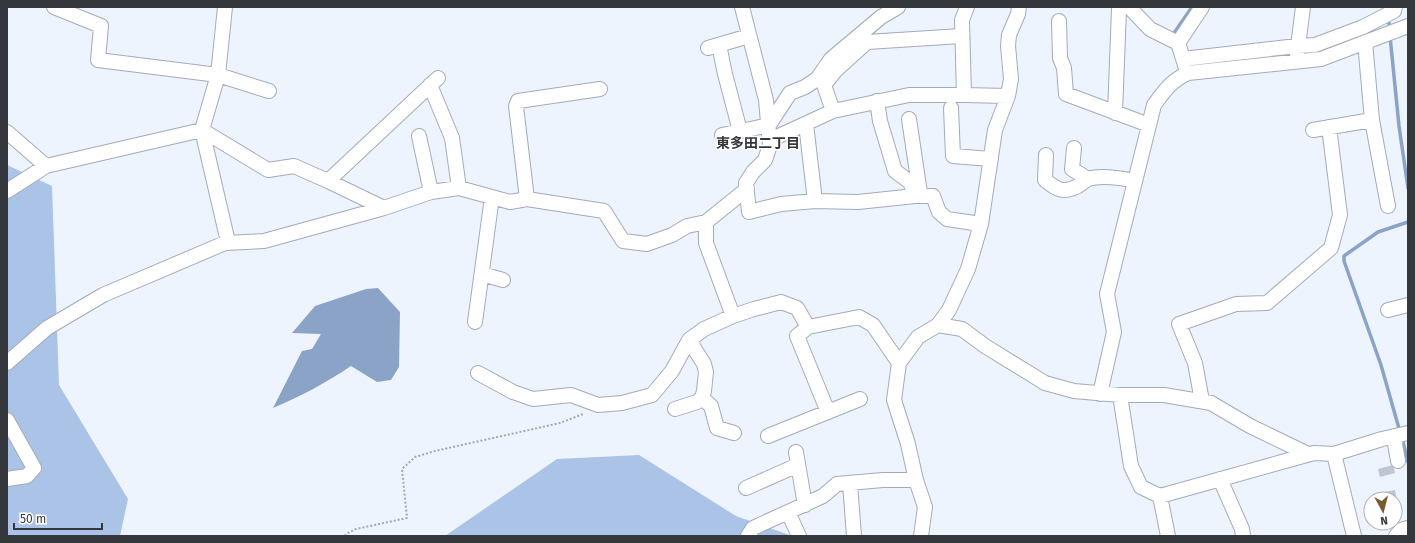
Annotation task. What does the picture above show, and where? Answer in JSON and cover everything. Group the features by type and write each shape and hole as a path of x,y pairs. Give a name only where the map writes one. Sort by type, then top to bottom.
{"street":[{"path":"54,7 100,26 98,60 218,75 269,90"},
{"path":"225,7 218,75 202,130 228,242"},
{"path":"742,7 766,100 770,140 770,145 765,160 753,172 746,183 749,212 781,204 815,201 858,202 933,196 939,212 948,219 982,224"},
{"path":"722,136 769,125 790,93 805,87 817,79 831,59 880,17 898,7"},
{"path":"964,95 961,36 962,20 967,7"},
{"path":"921,536 925,507 916,480 908,444 894,400 899,363 918,337 938,326 950,310 968,269 982,224 995,130 1008,96 1011,79 1008,46 1009,35 1018,14 1019,7 1014,9 1007,7"},
{"path":"1178,43 1202,7"},
{"path":"1296,61 1303,7"},
{"path":"1183,59 1315,45 1363,26 1394,11 1395,7"},
{"path":"1124,8 1150,29 1178,43 1188,74"},
{"path":"1115,112 1124,8"},
{"path":"1059,21 1060,58 1064,68 1066,94 1149,126"},
{"path":"1100,394 1114,332 1107,294 1154,105 1166,88 1177,79 1188,74 1321,59 1408,26"},
{"path":"740,131 725,74 713,46 749,36"},
{"path":"833,111 824,85 836,70 867,42 961,36"},
{"path":"1366,42 1372,120 1388,206"},
{"path":"328,181 434,82 452,138 459,188"},
{"path":"527,199 516,106 518,101 600,89"},
{"path":"770,140 833,111 909,95 1008,96"},
{"path":"877,101 880,121 895,171 910,182 918,196"},
{"path":"951,108 953,156 991,159"},
{"path":"909,119 918,196"},
{"path":"1313,130 1372,120"},
{"path":"806,124 815,201"},
{"path":"1202,401 1195,363 1179,324 1236,304 1267,303 1331,248 1340,215 1329,127"},
{"path":"7,191 46,166 202,130 268,170 294,166 384,208"},
{"path":"7,132 46,166"},
{"path":"419,136 431,192"},
{"path":"1074,148 1072,169 1088,179"},
{"path":"1046,155 1045,180 1057,189 1063,190 1078,186 1088,179 1117,177 1135,181"},
{"path":"7,363 47,328 103,295 217,246 228,242 264,241 384,208 431,192 459,188 510,202 527,199 604,211 623,242 647,244 672,235 687,226 706,222 747,189"},
{"path":"475,322 492,197"},
{"path":"706,222 706,243 733,316"},
{"path":"482,274 503,280"},
{"path":"478,373 513,392 533,399 571,395 598,405 622,403 652,395 672,371 689,340 704,329 733,316 781,302 797,308 808,327"},
{"path":"1388,310 1408,305"},
{"path":"828,412 797,336 808,327 859,317 873,325 899,363"},
{"path":"938,326 962,329 985,346 1044,383 1074,391 1100,394 1164,396 1210,403 1250,426 1308,454"},
{"path":"676,410 697,402 702,398 704,391 706,372 704,364 689,340"},
{"path":"1120,395 1131,466 1141,487 1160,496 1308,454 1334,454 1382,439 1402,435"},
{"path":"702,398 711,406 717,428 734,433"},
{"path":"768,436 860,399"},
{"path":"7,420 34,468 27,476 7,478"},
{"path":"1398,461 1395,444 1402,435"},
{"path":"1334,454 1354,536"},
{"path":"746,488 797,458 805,504"},
{"path":"1220,479 1242,529 1243,536"},
{"path":"748,536 753,528 823,496 837,484 883,480 916,480"},
{"path":"850,483 854,536"},
{"path":"1160,496 1168,536"},
{"path":"788,512 799,536"},
{"path":"1396,536 1401,530 1408,528"}],"path":[{"path":"345,536 356,529 407,518 402,469 415,457 435,451 560,423 591,411 598,405"}],"shaded area":[{"path":"7,165 52,186 59,385 128,499 120,536 7,536"},
{"path":"378,288 400,312 399,367 391,380 377,382 351,366 313,389 273,408 302,351 312,349 321,334 292,333 315,306 366,289"},
{"path":"639,455 736,516 792,536 445,536 557,459"}],"building":[{"path":"1393,465 1395,473 1380,477 1378,469"}],"waterway":[{"path":"1172,36 1192,7"},
{"path":"1389,23 1390,30"},
{"path":"1390,36 1399,126 1408,188"},
{"path":"1400,432 1381,365 1344,261 1344,256 1378,232 1408,222"},
{"path":"1402,438 1408,462"}],"district":[{"name":"東多田二丁目","path":"758,143"}]}
